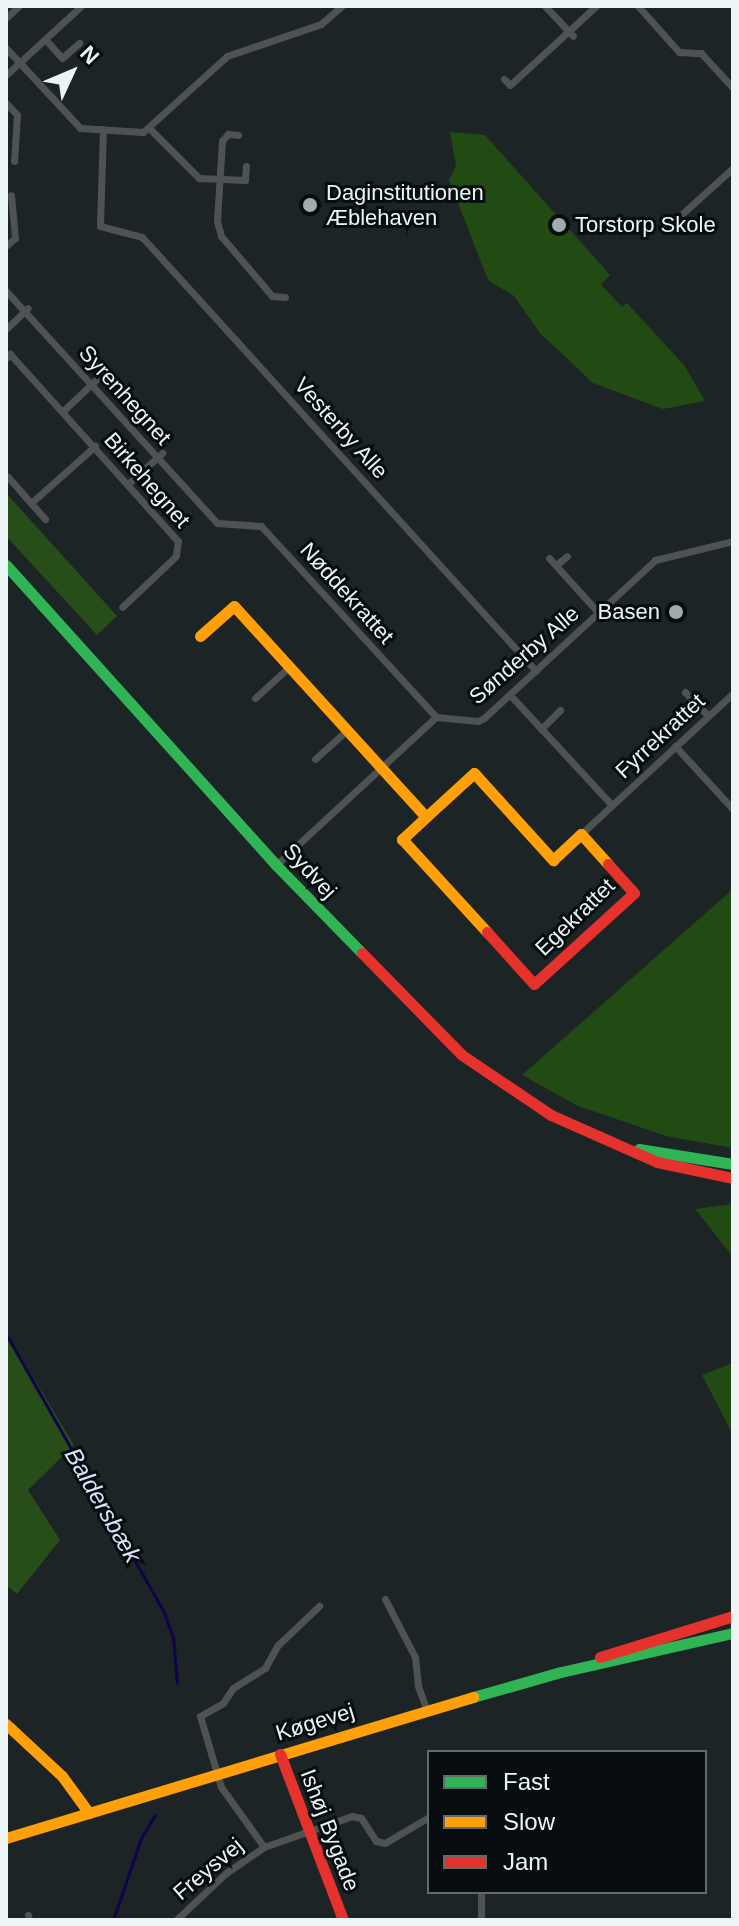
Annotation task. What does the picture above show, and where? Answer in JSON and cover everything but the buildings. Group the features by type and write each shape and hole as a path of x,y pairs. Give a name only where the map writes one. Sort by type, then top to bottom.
{"street":[{"path":"6,18 19,6"},
{"path":"6,75 81,6"},
{"path":"6,48 80,128 143,132 227,56 321,24 342,6"},
{"path":"545,6 571,34"},
{"path":"504,79 510,85 571,34 596,6"},
{"path":"638,6 679,52 701,53 733,88"},
{"path":"45,39 62,58 79,43"},
{"path":"6,103 17,115 14,161"},
{"path":"149,128 199,178 245,180 246,166"},
{"name":"Vesterby Alle","path":"103,129 100,226 131,231 142,237 536,671"},
{"path":"238,135 233,132 224,137 217,221 221,236 272,296 285,297"},
{"path":"683,213 733,168"},
{"path":"6,246 15,238 11,195"},
{"name":"Syrenhegnet","path":"6,291 94,382 217,523"},
{"path":"6,329 27,310"},
{"name":"Birkehegnet","path":"6,358 10,354 178,541 176,556 122,607"},
{"path":"63,411 94,382"},
{"path":"31,503 95,446"},
{"path":"129,483 160,455"},
{"path":"8,477 45,519"},
{"name":"Nøddekrattet","path":"217,523 261,526 436,717"},
{"name":"Sønderby Alle","path":"436,717 478,721 655,560 733,541"},
{"path":"556,565 567,556"},
{"path":"549,558 598,612"},
{"name":"Sydvej","path":"6,565 276,865 462,1055 551,1115 657,1162 733,1178"},
{"path":"200,636 234,606 426,817"},
{"path":"255,698 289,667"},
{"path":"685,692 708,716"},
{"name":"Fyrrekrattet","path":"581,834 733,693"},
{"name":"Fyrrekrattet","path":"510,695 612,805"},
{"path":"541,729 560,710"},
{"path":"276,865 436,717"},
{"path":"315,759 347,730"},
{"path":"675,746 733,809"},
{"name":"Egekrattet","path":"474,773 553,860 581,834 634,893 534,984 402,839 426,817 474,773"},
{"name":"Sydvej","path":"631,1148 733,1164"},
{"path":"385,1599 415,1657 418,1686 427,1711"},
{"path":"216,1774 208,1734 200,1716 223,1703 233,1688 265,1668 278,1645 319,1606"},
{"name":"Køgevej","path":"561,1672 604,1655 733,1616"},
{"name":"Køgevej","path":"6,1838 561,1672 730,1633"},
{"path":"6,1724 62,1776 89,1813"},
{"name":"Ishøj Bygade","path":"280,1754 343,1920"},
{"name":"Freysvej","path":"216,1774 225,1796 264,1847"},
{"name":"Freysvej","path":"176,1920 226,1873 264,1847 357,1816 376,1841 385,1843 427,1818"},
{"path":"481,1894 481,1920"}],"green space":[{"path":"450,132 485,135 610,275 601,285 622,307 627,303 684,365 705,401 663,409 593,383 540,333 514,296 488,280 449,180 456,166"},
{"path":"6,493 117,616 97,635 6,536"},
{"path":"733,889 733,1148 666,1136 578,1106 522,1075"},
{"path":"733,1204 733,1257 695,1209"},
{"path":"6,1333 74,1445 28,1490 60,1540 17,1594 6,1585"},
{"path":"733,1363 733,1435 702,1375"}],"waterway":[{"name":"Baldersbæk","path":"6,1334 163,1610 173,1637 177,1683"},
{"name":"Baldersbæk","path":"113,1920 141,1838 155,1815"}],"traffic: fast":[{"path":"6,565 276,865 362,953"},
{"path":"639,1149 733,1164"},
{"path":"473,1697 561,1672 733,1633"}],"traffic: slow":[{"path":"200,636 234,606 426,817 402,839 487,932"},
{"path":"426,817 474,773 553,860 581,834 608,864"},
{"path":"6,1838 473,1697"},
{"path":"6,1724 62,1776 89,1813"}],"traffic: jam":[{"path":"487,932 534,984 634,893 608,864"},
{"path":"362,953 462,1055 551,1115 657,1162 733,1178"},
{"path":"600,1657 733,1616"},
{"path":"280,1754 343,1920"}],"place":[{"name":"Daginstitutionen Æblehaven","path":"310,205"},
{"name":"Torstorp Skole","path":"559,225"},
{"name":"Basen","path":"676,612"}]}
